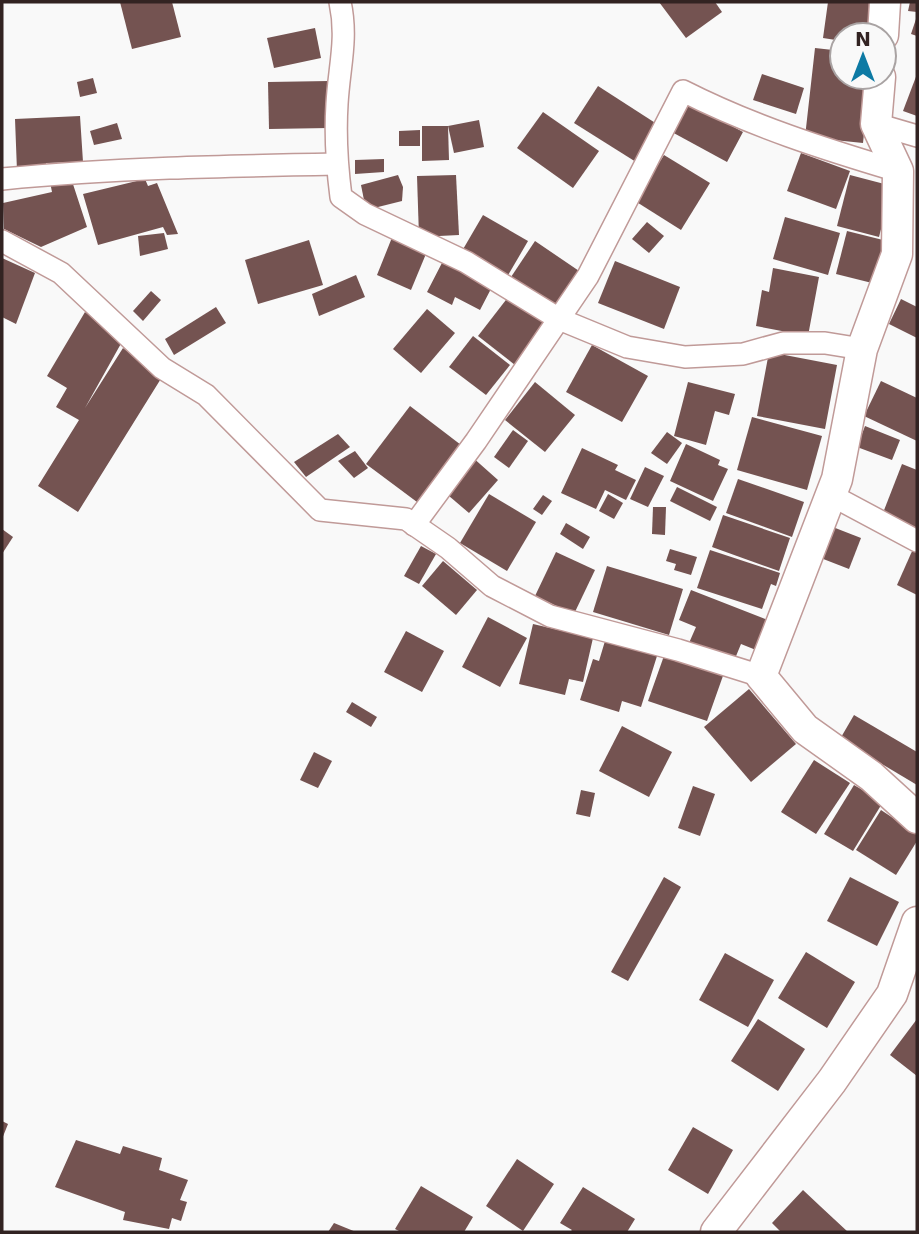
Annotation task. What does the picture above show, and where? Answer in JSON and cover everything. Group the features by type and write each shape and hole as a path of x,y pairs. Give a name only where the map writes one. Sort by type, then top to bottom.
{"street":[{"path":"340,2 345,26 337,105 337,164 341,197 365,214 466,262 559,319 627,346 685,357 743,354 783,343 825,343 862,349"},
{"path":"884,21 885,2"},
{"path":"414,524 476,440 587,276 683,91 716,108 801,142 898,171"},
{"path":"761,676 838,479 862,349 897,254 898,171 876,124 879,91"},
{"path":"876,124 917,136"},
{"path":"2,180 69,172 186,166 337,164"},
{"path":"2,241 61,273 162,368 206,395 320,510 406,519 447,548 492,586 550,616 678,649 761,676 804,729 871,776 917,818"},
{"path":"831,495 917,541"},
{"path":"716,1232 832,1081 892,994 917,922"}],"building":[{"path":"120,2 172,2 181,37 132,49"},
{"path":"659,2 715,2 722,12 686,38"},
{"path":"828,2 875,2 872,21 828,21 828,39 823,38"},
{"path":"910,2 917,2 917,12 908,11"},
{"path":"917,16 917,36 911,34"},
{"path":"315,28 321,58 274,68 267,38"},
{"path":"815,48 828,49 828,91 869,91 863,143 805,137"},
{"path":"762,74 804,88 796,114 753,100"},
{"path":"917,74 917,116 903,111"},
{"path":"93,78 97,93 80,97 77,82"},
{"path":"329,81 329,128 269,129 268,82"},
{"path":"598,86 660,126 636,162 574,123"},
{"path":"687,102 743,132 727,162 670,131"},
{"path":"543,112 599,151 573,188 517,148"},
{"path":"80,116 83,162 46,163 46,169 17,171 15,119"},
{"path":"479,120 484,147 454,153 448,126"},
{"path":"117,123 122,139 94,145 90,131"},
{"path":"422,126 448,126 449,160 422,161"},
{"path":"420,130 420,146 399,146 399,131"},
{"path":"801,153 850,171 836,209 787,191"},
{"path":"664,155 710,183 681,230 635,201"},
{"path":"384,159 384,172 355,174 355,160"},
{"path":"70,175 87,227 41,247 4,229 3,203 52,192 49,177"},
{"path":"398,175 403,187 402,201 366,210 361,185"},
{"path":"456,175 459,235 419,237 417,176"},
{"path":"850,175 892,186 879,237 837,226"},
{"path":"145,179 148,186 157,183 178,234 167,235 163,227 98,245 83,194"},
{"path":"483,215 528,241 507,277 462,251"},
{"path":"785,217 840,233 828,275 773,259"},
{"path":"647,222 664,236 649,253 632,239"},
{"path":"847,231 887,241 876,284 836,274"},
{"path":"164,233 168,249 140,256 138,236"},
{"path":"393,235 428,249 411,290 377,275"},
{"path":"309,240 323,285 258,304 245,260"},
{"path":"535,241 585,275 557,317 507,283"},
{"path":"2,258 35,273 16,324 2,317"},
{"path":"444,259 493,285 480,310 455,297 452,305 427,292"},
{"path":"615,261 680,287 664,329 598,303"},
{"path":"773,268 819,277 808,336 756,326 762,290 769,292"},
{"path":"356,275 365,297 319,316 312,294"},
{"path":"151,291 161,300 143,321 133,311"},
{"path":"509,296 546,325 515,365 478,336"},
{"path":"901,299 917,307 917,338 889,324"},
{"path":"216,307 226,323 174,355 165,339"},
{"path":"427,309 455,333 421,373 393,349"},
{"path":"85,312 123,340 85,408 123,348 162,377 78,512 38,486 79,420 56,407 67,388 47,376"},
{"path":"473,336 510,365 486,395 449,367"},
{"path":"592,345 648,376 622,422 566,392"},
{"path":"769,352 837,365 825,429 757,416"},
{"path":"881,381 917,398 917,441 864,416"},
{"path":"535,382 575,415 545,452 505,420"},
{"path":"688,382 735,394 729,415 715,411 706,445 674,436"},
{"path":"410,406 465,448 421,505 366,464"},
{"path":"752,417 822,436 807,490 737,470"},
{"path":"865,426 900,440 892,460 857,447"},
{"path":"513,430 528,441 509,468 494,457"},
{"path":"667,432 682,443 667,464 651,453"},
{"path":"338,434 350,447 306,477 294,462"},
{"path":"686,444 720,460 718,465 728,469 713,501 670,481"},
{"path":"582,448 618,465 615,470 636,480 626,500 605,490 596,509 561,493"},
{"path":"355,451 368,468 354,478 338,461"},
{"path":"471,456 498,480 469,513 442,490"},
{"path":"902,464 917,470 917,532 881,518"},
{"path":"645,467 664,476 648,507 630,499"},
{"path":"738,479 804,502 792,537 726,513"},
{"path":"677,487 717,507 710,521 670,501"},
{"path":"489,494 536,522 507,571 460,543"},
{"path":"608,494 623,503 614,519 599,511"},
{"path":"543,495 552,501 542,515 533,509"},
{"path":"653,507 666,507 665,535 652,534"},
{"path":"723,515 790,538 779,571 712,547"},
{"path":"566,523 590,537 583,549 560,534"},
{"path":"825,524 861,538 849,569 813,555"},
{"path":"2,529 13,537 2,554"},
{"path":"421,546 436,554 419,584 404,576"},
{"path":"670,549 697,557 691,575 674,570 676,564 666,561"},
{"path":"913,549 917,551 917,595 897,585"},
{"path":"710,550 780,573 776,586 771,584 762,609 697,588"},
{"path":"556,552 595,570 574,614 535,596"},
{"path":"443,561 477,590 456,615 422,586"},
{"path":"607,566 683,589 669,635 593,612"},
{"path":"691,590 773,622 761,652 741,644 734,661 689,643 696,627 679,620"},
{"path":"488,617 527,638 500,687 462,667"},
{"path":"533,624 593,638 583,682 569,679 565,695 519,684"},
{"path":"406,631 444,651 422,692 384,672"},
{"path":"605,641 657,656 641,707 622,701 619,712 580,700 593,659 599,661"},
{"path":"665,653 724,673 707,721 648,701"},
{"path":"749,689 796,744 751,782 704,727"},
{"path":"352,702 377,717 371,727 346,712"},
{"path":"854,715 917,752 917,785 840,739"},
{"path":"622,726 672,752 649,797 599,771"},
{"path":"314,752 332,761 318,788 300,780"},
{"path":"814,760 850,783 816,834 781,812"},
{"path":"854,785 883,802 853,851 824,834"},
{"path":"693,786 715,794 700,836 678,828"},
{"path":"581,790 595,793 590,817 576,814"},
{"path":"881,810 917,834 917,841 896,875 856,850"},
{"path":"664,877 681,887 628,981 611,972"},
{"path":"850,877 899,902 877,946 827,921"},
{"path":"806,952 855,982 827,1028 778,998"},
{"path":"725,953 774,980 748,1027 699,1000"},
{"path":"758,1019 805,1049 778,1091 731,1061"},
{"path":"917,1019 917,1076 890,1055"},
{"path":"2,1121 8,1124 2,1139"},
{"path":"693,1127 733,1150 708,1194 668,1170"},
{"path":"76,1140 120,1154 123,1146 162,1158 159,1170 188,1180 180,1200 187,1202 181,1221 172,1218 169,1229 123,1220 125,1212 55,1187"},
{"path":"517,1159 554,1184 523,1231 486,1206"},
{"path":"421,1186 473,1217 464,1232 401,1232 395,1229"},
{"path":"583,1187 635,1219 627,1232 570,1232 572,1230 560,1223"},
{"path":"803,1190 848,1232 781,1232 772,1223"},
{"path":"334,1223 356,1232 328,1232"}]}
